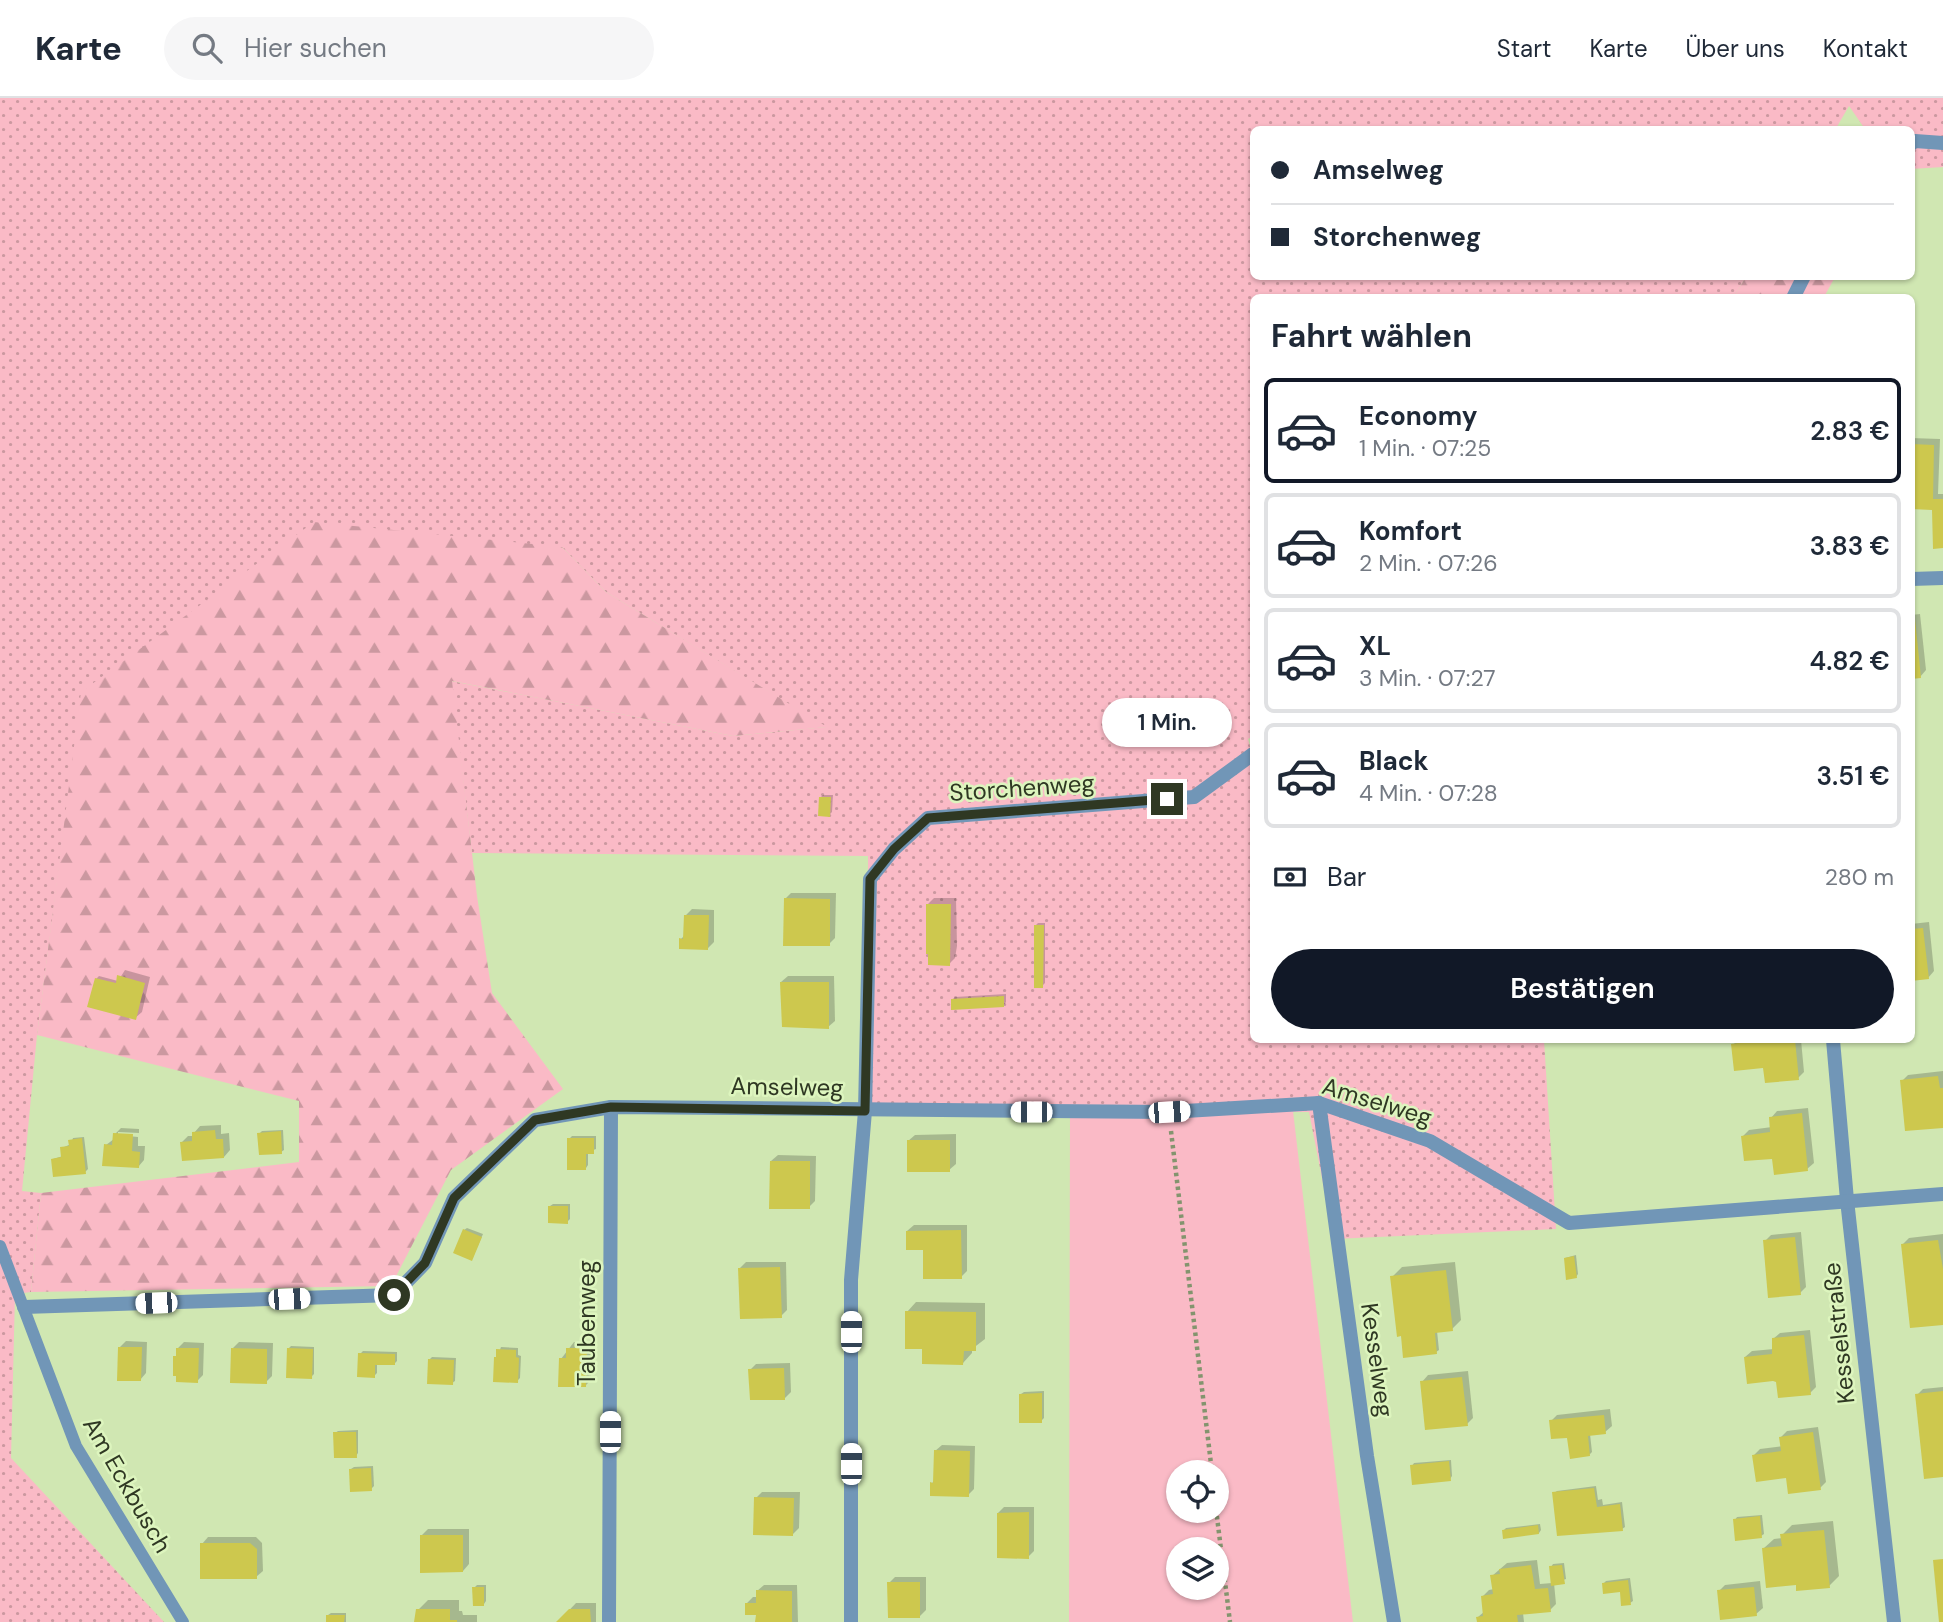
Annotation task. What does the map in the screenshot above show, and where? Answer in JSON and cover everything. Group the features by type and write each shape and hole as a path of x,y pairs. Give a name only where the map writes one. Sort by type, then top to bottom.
{"street":[{"path":"1915,141 1943,143"},
{"path":"1915,579 1943,578"},
{"name":"Storchenweg","path":"851,1622 851,1280 865,1111 870,879 894,849 928,818 1194,797 1250,756"},
{"name":"Kesselstraße","path":"1833,1043 1847,1200 1894,1622"},
{"name":"Amselweg","path":"24,1307 394,1295 425,1263 454,1198 535,1120 611,1107 1169,1112 1319,1103 1430,1141 1569,1223 1943,1194"},
{"name":"Kesselweg","path":"1319,1103 1367,1456 1394,1622"},
{"name":"Taubenweg","path":"609,1622 611,1107"}],"lane":[{"name":"Am Eckbusch","path":"0,1246 76,1446 183,1622"}],"path":[{"path":"1169,1112 1211,1460"},
{"path":"1218,1523 1230,1622"}],"green space":[{"path":"0,98 1943,98 1943,167 1915,169 1915,126 1863,126 1849,106 1837,126 1250,126 1250,280 1744,280 1735,294 1250,294 1250,1043 1544,1043 1556,1229 1334,1239 1309,1112 869,1108 868,856 472,853 451,681 733,736 826,727 606,592 562,547 82,692 37,1035 22,1191 41,1193 31,1292 15,1294 11,1458 164,1622 0,1622"},
{"path":"1744,280 1833,280 1826,294 1735,294"},
{"path":"314,522 562,547 606,592 827,727 733,736 452,681 477,896 492,993 563,1089 451,1170 391,1286 31,1292 41,1193 299,1162 299,1101 37,1035 81,692"},
{"path":"1070,1110 1293,1111 1353,1622 1069,1622"}],"building":[{"path":"1915,444 1934,445 1933,499 1943,499 1943,548 1933,549 1932,510 1915,509"},
{"path":"1915,619 1921,678 1915,679"},
{"path":"819,797 831,797 830,817 818,816"},
{"path":"784,898 830,899 830,946 783,946"},
{"path":"926,904 951,904 950,966 928,965"},
{"path":"684,915 709,915 708,950 679,949 679,938 683,939"},
{"path":"1034,925 1044,925 1043,988 1034,988"},
{"path":"1923,928 1929,979 1915,981 1915,929"},
{"path":"117,975 145,983 136,1020 87,1007 95,978 116,983"},
{"path":"780,982 829,982 829,1029 782,1027"},
{"path":"1004,996 1004,1007 951,1010 951,999"},
{"path":"1795,1043 1799,1080 1765,1083 1763,1068 1734,1071 1731,1044"},
{"path":"1938,1076 1940,1088 1943,1088 1943,1128 1905,1131 1900,1080"},
{"path":"1802,1113 1808,1171 1774,1175 1772,1159 1744,1161 1741,1136 1770,1132 1769,1117"},
{"path":"215,1130 216,1139 223,1139 224,1158 182,1161 180,1142 192,1141 192,1132"},
{"path":"281,1131 282,1154 259,1155 257,1133"},
{"path":"113,1133 133,1134 132,1151 140,1152 139,1168 102,1166 104,1144 112,1145"},
{"path":"82,1138 86,1174 53,1177 51,1159 61,1157 60,1147 69,1146 68,1140"},
{"path":"567,1138 594,1138 594,1154 586,1154 586,1170 567,1170"},
{"path":"907,1140 950,1140 950,1172 907,1172"},
{"path":"770,1161 810,1161 810,1209 769,1209"},
{"path":"548,1206 568,1206 568,1224 548,1223"},
{"path":"463,1229 482,1237 472,1261 453,1253"},
{"path":"961,1230 962,1279 923,1279 923,1250 906,1250 906,1231"},
{"path":"1795,1237 1801,1295 1768,1298 1763,1240"},
{"path":"1938,1240 1943,1269 1943,1325 1910,1328 1901,1244"},
{"path":"1574,1256 1577,1278 1566,1280 1564,1258"},
{"path":"780,1267 782,1318 740,1319 738,1268"},
{"path":"1446,1270 1453,1331 1435,1333 1437,1354 1403,1358 1401,1336 1397,1337 1390,1276"},
{"path":"905,1311 976,1312 976,1351 964,1351 963,1365 922,1364 922,1349 905,1349"},
{"path":"1804,1335 1811,1395 1778,1398 1776,1382 1747,1384 1744,1357 1772,1354 1772,1338"},
{"path":"118,1347 142,1347 141,1381 117,1381"},
{"path":"176,1348 199,1348 198,1383 176,1382 176,1376 173,1376 173,1356 176,1356"},
{"path":"231,1348 267,1349 267,1384 230,1383"},
{"path":"287,1348 313,1349 312,1379 286,1378"},
{"path":"566,1348 587,1348 586,1387 558,1387 559,1358 566,1358"},
{"path":"496,1349 516,1350 516,1357 519,1358 518,1383 493,1382"},
{"path":"358,1353 395,1354 395,1365 375,1365 375,1378 357,1377"},
{"path":"428,1359 454,1360 453,1385 427,1384"},
{"path":"784,1368 785,1400 750,1400 748,1369"},
{"path":"1462,1377 1468,1426 1425,1430 1420,1381"},
{"path":"1943,1391 1943,1477 1924,1479 1915,1394"},
{"path":"1042,1393 1042,1423 1019,1423 1019,1394"},
{"path":"1604,1415 1606,1434 1588,1436 1590,1456 1570,1459 1567,1438 1551,1439 1549,1420"},
{"path":"333,1432 356,1432 357,1458 334,1458"},
{"path":"1813,1432 1821,1490 1788,1494 1786,1478 1756,1482 1752,1455 1781,1451 1779,1437"},
{"path":"934,1450 970,1451 969,1497 930,1496"},
{"path":"1449,1461 1451,1481 1412,1485 1410,1465"},
{"path":"371,1468 372,1491 350,1492 349,1469"},
{"path":"1594,1488 1597,1507 1620,1504 1623,1531 1557,1536 1552,1492"},
{"path":"754,1497 794,1498 793,1536 753,1535"},
{"path":"1029,1512 1029,1559 997,1558 997,1513"},
{"path":"1760,1516 1762,1538 1735,1541 1733,1519"},
{"path":"1538,1525 1539,1534 1503,1539 1502,1530"},
{"path":"1824,1530 1830,1588 1796,1591 1796,1585 1766,1588 1762,1548 1782,1546 1780,1534"},
{"path":"420,1535 463,1535 463,1572 420,1573"},
{"path":"200,1543 250,1543 257,1549 257,1579 200,1579"},
{"path":"1943,1559 1943,1622 1939,1622 1933,1560"},
{"path":"1531,1565 1535,1589 1548,1588 1551,1612 1517,1615 1518,1622 1477,1622 1476,1617 1483,1616 1481,1596 1493,1594 1490,1575 1500,1574 1499,1569"},
{"path":"1562,1565 1565,1584 1551,1586 1549,1566"},
{"path":"1628,1580 1631,1605 1621,1606 1620,1592 1603,1594 1602,1583"},
{"path":"887,1582 920,1582 920,1618 888,1618"},
{"path":"472,1587 484,1587 484,1606 473,1606"},
{"path":"1754,1587 1757,1616 1720,1620 1717,1590"},
{"path":"756,1590 792,1591 792,1622 755,1622 756,1615 745,1615 745,1603 756,1603"},
{"path":"416,1609 450,1609 450,1620 457,1622 414,1622"},
{"path":"569,1609 590,1609 591,1622 556,1622"},
{"path":"326,1615 345,1615 344,1622 326,1622"}],"route":[{"path":"394,1295 425,1263 454,1198 535,1120 611,1107 865,1111 870,879 894,849 928,818 1167,799"}]}
